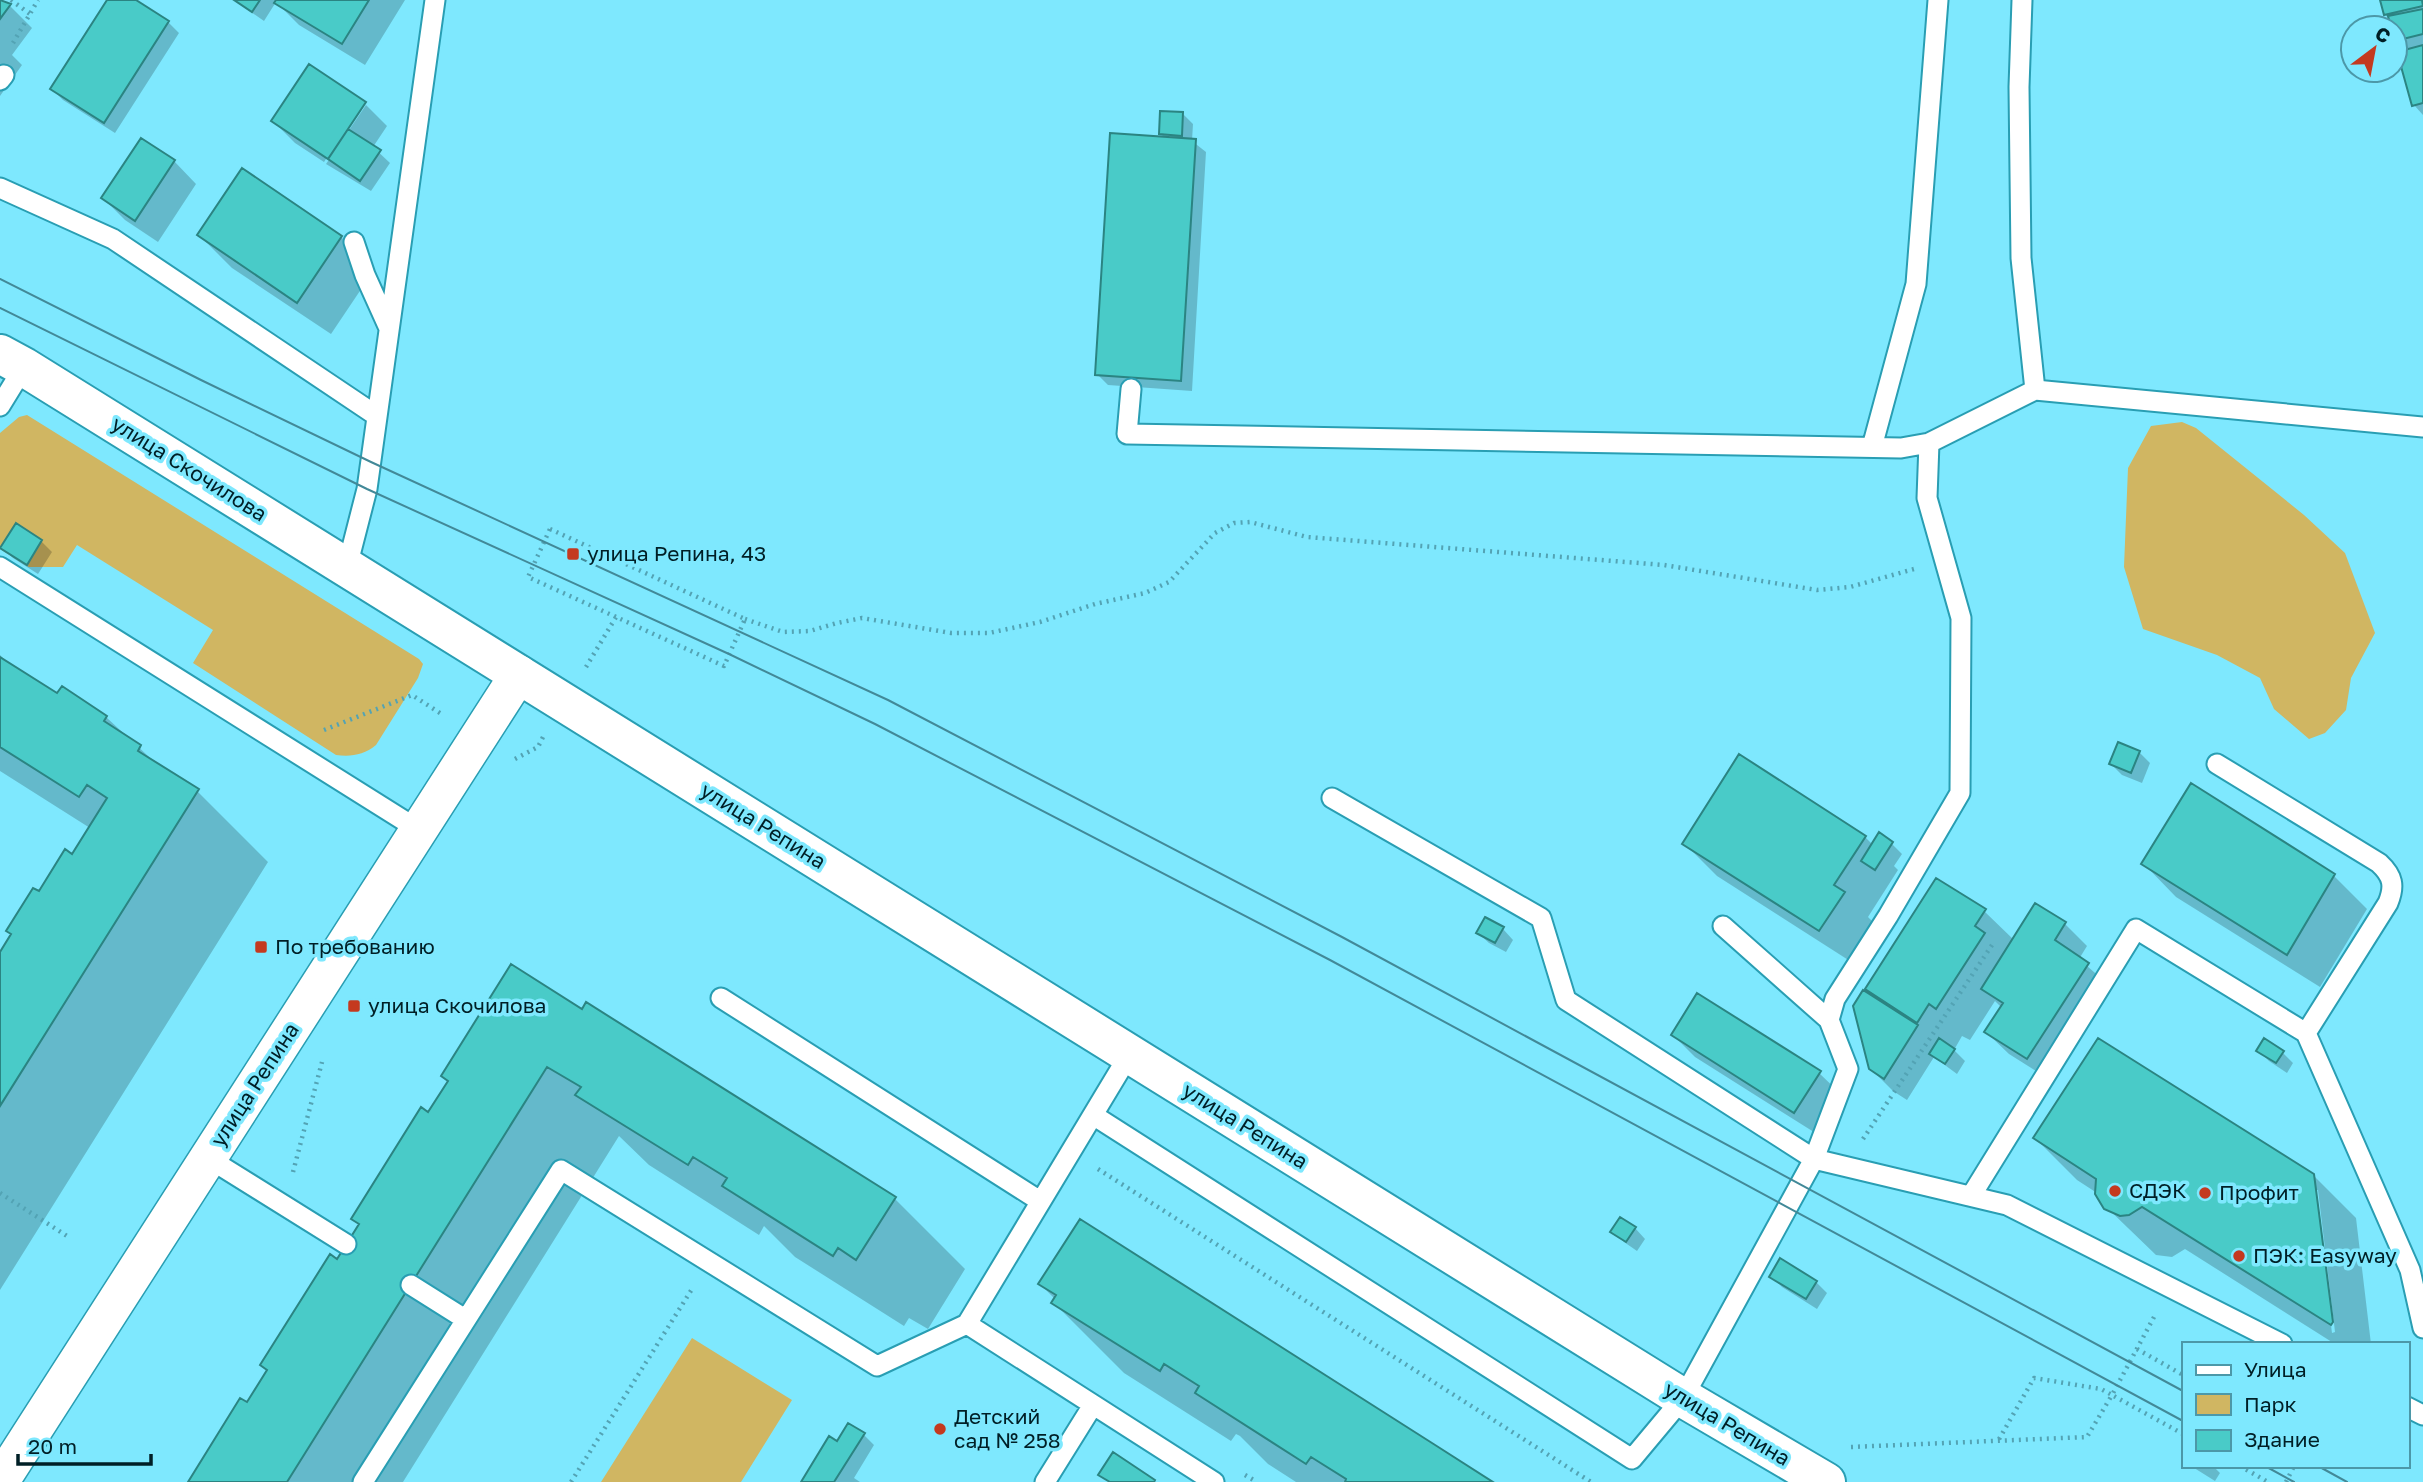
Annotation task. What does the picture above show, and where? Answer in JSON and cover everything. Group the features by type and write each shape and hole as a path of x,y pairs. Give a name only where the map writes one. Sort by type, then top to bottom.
{"street":[{"name":"улица Скочилова","path":"12,360 519,674"},
{"name":"улица Репина","path":"0,1482 519,674 1683,1398 1817,1477"}],"lane":[{"path":"347,567 367,489 435,0"},
{"path":"1872,447 1916,285 1938,0"},
{"path":"2022,0 2019,87 2021,258 2035,390"},
{"path":"0,188 113,239 377,416"},
{"path":"354,242 365,275 389,327"},
{"path":"0,406 12,360"},
{"path":"1131,389 1127,434 1901,447 1930,443 2035,390 2423,426"},
{"path":"1829,1020 1835,999 1888,916 1960,793 1961,618 1927,498 1930,443"},
{"path":"0,567 419,830"},
{"path":"2217,764 2379,863 2390,874 2393,889 2388,903 2306,1033"},
{"path":"1332,798 1541,918 1566,1000 1814,1159 2007,1205 2278,1342"},
{"path":"1093,1115 1632,1459 1683,1398 1814,1159 1848,1069 1829,1020 1723,926"},
{"path":"1971,1196 2136,929 2306,1033 2410,1270 2423,1328"},
{"path":"721,998 1040,1201"},
{"path":"363,1482 561,1170 877,1366 967,1324 1129,1055"},
{"path":"208,1158 346,1244"},
{"path":"411,1286 465,1320"},
{"path":"967,1324 1214,1482"},
{"path":"1045,1482 1093,1405"}],"path":[{"path":"11,0 30,14"},
{"path":"12,44 38,0"},
{"path":"745,619 724,666 528,577 550,529 745,619 783,632 810,631 837,622 862,618 951,633 989,633 1146,593 1169,582 1215,533 1234,523 1250,522 1307,537 1664,565 1817,590 1850,587 1910,571 1922,565 1940,544"},
{"path":"299,754 312,735 412,695 515,760"},
{"path":"1845,1166 1994,942"},
{"path":"1089,1166 1591,1482"},
{"path":"0,1193 67,1236"},
{"path":"571,1482 709,1261"},
{"path":"1817,1477 1824,1448 2087,1437 2137,1349 2182,1374"},
{"path":"1998,1441 2034,1378 2101,1389 2182,1433"},
{"path":"2244,1468 2268,1482"},
{"path":"1245,1475 1257,1482"}],"green space":[{"path":"27,415 419,659 423,664 418,678 376,745 357,754 336,755 193,663 213,630 77,545 63,567 29,567 0,549 0,433 19,417"},
{"path":"2182,422 2196,428 2304,515 2345,553 2375,633 2351,678 2346,710 2325,733 2309,739 2274,709 2260,678 2217,655 2143,629 2124,567 2128,468 2151,426"},
{"path":"692,1338 792,1400 741,1482 601,1482"}],"building":[{"path":"0,0 11,4 0,19"},
{"path":"107,0 136,0 169,21 104,123 50,89"},
{"path":"234,0 260,0 252,12"},
{"path":"276,0 369,0 342,44 274,3"},
{"path":"2380,0 2422,0 2423,6 2384,14"},
{"path":"2423,9 2423,34 2409,38 2409,14 2398,14"},
{"path":"2423,45 2423,103 2412,106 2406,84 2409,84 2409,49"},
{"path":"309,64 366,102 328,159 271,121"},
{"path":"1160,111 1183,112 1182,136 1159,134"},
{"path":"348,129 381,150 360,181 328,159"},
{"path":"1110,133 1196,139 1181,381 1095,375"},
{"path":"141,138 175,160 135,221 101,198"},
{"path":"242,168 342,236 297,303 197,235"},
{"path":"16,523 42,540 27,565 0,548"},
{"path":"0,657 57,693 62,686 107,716 104,721 141,745 138,751 199,789 0,1106 0,952 11,934 6,931 33,888 39,891 65,849 72,854 107,798 87,785 79,797 0,747"},
{"path":"2118,742 2140,751 2131,773 2109,764"},
{"path":"1739,754 1866,836 1834,885 1845,892 1819,931 1682,844"},
{"path":"2191,783 2335,874 2287,955 2141,864"},
{"path":"1879,832 1893,842 1875,870 1861,861"},
{"path":"1936,878 1986,909 1975,926 1985,933 1936,1009 1929,1004 1917,1023 1865,989"},
{"path":"2035,903 2066,922 2055,940 2089,963 2027,1059 1984,1032 2003,1003 1981,989"},
{"path":"1485,917 1504,927 1495,943 1476,933"},
{"path":"511,964 582,1009 586,1002 896,1197 856,1260 838,1248 833,1256 722,1186 727,1178 693,1157 688,1165 575,1095 581,1087 547,1067 287,1482 188,1482 240,1398 247,1402 267,1370 260,1365 330,1254 337,1259 359,1224 351,1219 421,1107 428,1112 448,1081 441,1076"},
{"path":"1863,990 1918,1025 1884,1079 1869,1069 1853,1006"},
{"path":"1697,993 1821,1071 1794,1113 1671,1035"},
{"path":"1939,1038 1955,1049 1945,1064 1929,1054"},
{"path":"2098,1038 2314,1174 2333,1322 2331,1325 2142,1207 2129,1215 2120,1216 2104,1209 2095,1194 2096,1179 2033,1138"},
{"path":"2264,1038 2284,1051 2276,1063 2256,1051"},
{"path":"1620,1217 1636,1227 1626,1242 1610,1232"},
{"path":"1080,1219 1493,1482 1345,1482 1346,1479 1311,1457 1306,1464 1195,1393 1199,1386 1164,1364 1160,1371 1051,1303 1056,1295 1038,1284"},
{"path":"1780,1258 1817,1281 1806,1299 1769,1277"},
{"path":"848,1423 865,1433 834,1482 801,1482 829,1436 837,1441"},
{"path":"1113,1452 1155,1480 1154,1482 1110,1482 1098,1475"}],"tram line":[{"path":"0,279 371,462 888,700 1342,937 2182,1390"},
{"path":"0,308 367,489 729,654 875,724 1330,960 2182,1420"},
{"path":"2269,1468 2294,1482"},
{"path":"2322,1468 2347,1482"}],"place":[{"name":"улица Репина, 43","path":"573,554"},
{"name":"По требованию","path":"261,947"},
{"name":"улица Скочилова","path":"354,1006"},
{"name":"СДЭК","path":"2115,1191"},
{"name":"Профит","path":"2205,1193"},
{"name":"ПЭК: Easyway","path":"2239,1256"},
{"name":"Детский сад № 258","path":"940,1429"}]}
